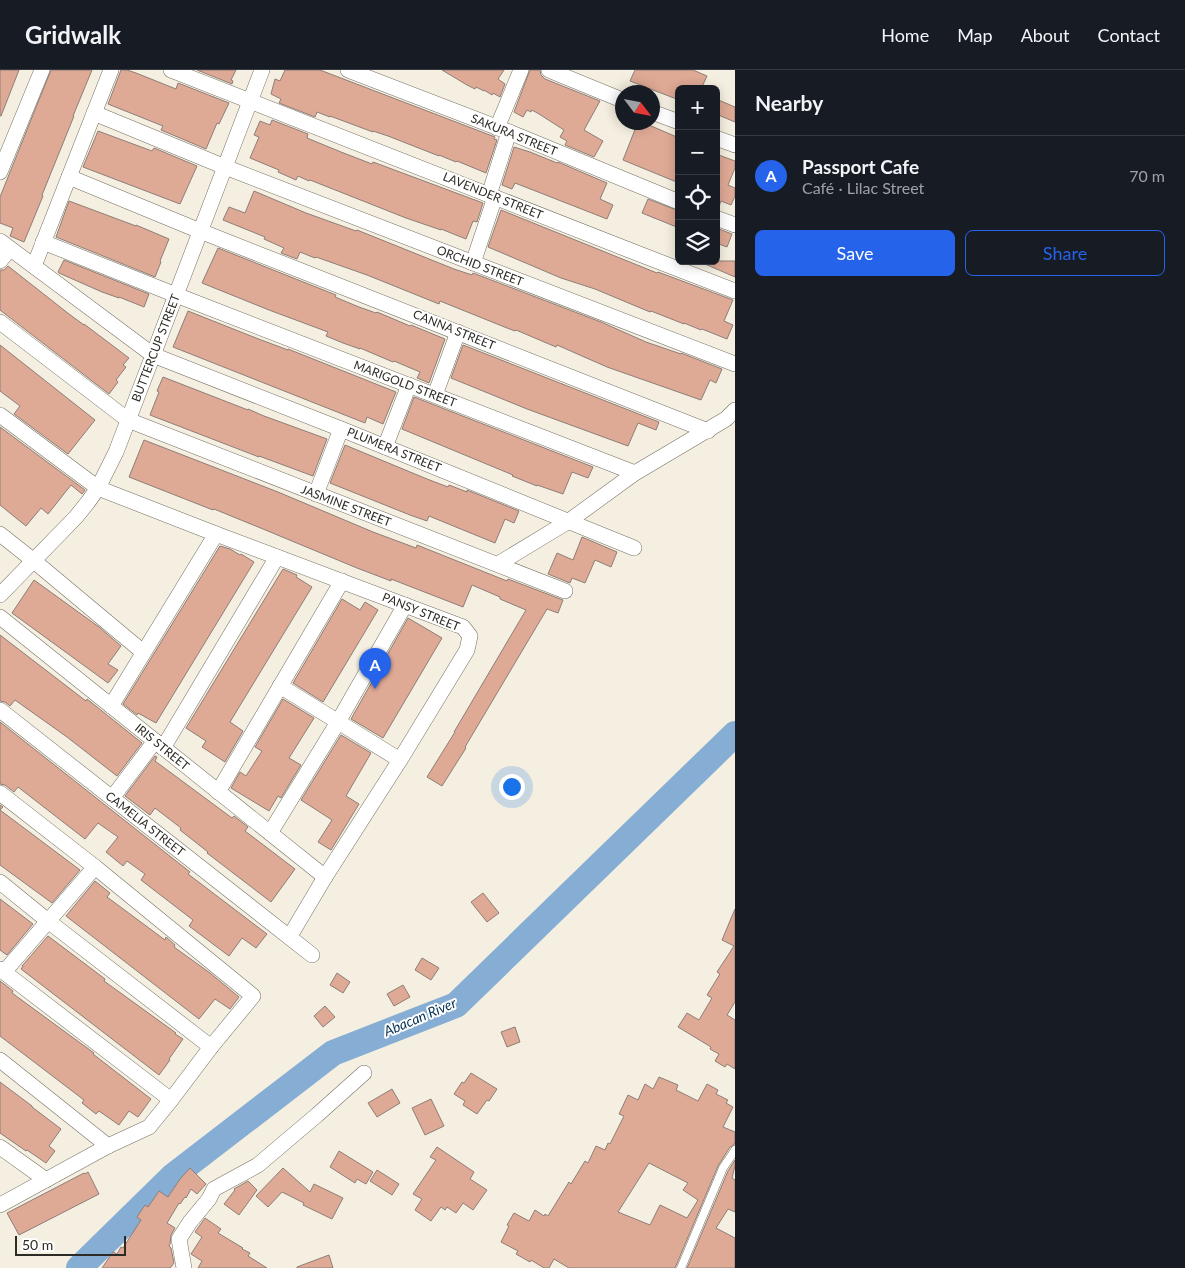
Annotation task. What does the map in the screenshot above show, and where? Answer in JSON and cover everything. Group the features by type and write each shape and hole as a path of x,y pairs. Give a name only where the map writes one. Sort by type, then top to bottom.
{"street":[{"path":"0,172 42,70"},
{"path":"34,266 111,70"},
{"name":"LAVENDER STREET","path":"171,70 735,291"},
{"name":"BUTTERCUP STREET","path":"0,596 76,517 98,488 116,452 262,70"},
{"name":"SAKURA STREET","path":"348,70 503,130 675,200"},
{"path":"473,263 492,196 503,130 521,70"},
{"path":"549,70 615,97"},
{"name":"ORCHID STREET","path":"94,113 225,167 735,364"},
{"path":"660,115 675,121"},
{"path":"720,139 735,145"},
{"name":"CANNA STREET","path":"69,177 200,231 708,430"},
{"path":"720,219 735,225"},
{"name":"MARIGOLD STREET","path":"43,242 635,473"},
{"path":"0,261 5,245"},
{"name":"PLUMERA STREET","path":"5,245 153,355 569,520 634,548"},
{"name":"JASMINE STREET","path":"0,322 128,420 498,564 565,592"},
{"path":"435,395 458,332"},
{"path":"385,447 409,385"},
{"path":"498,564 569,520 635,473 726,419 735,410"},
{"name":"PANSY STREET","path":"0,415 98,488 463,627 470,636 467,650 290,936"},
{"path":"316,494 341,429"},
{"path":"0,534 143,652"},
{"path":"111,706 216,534"},
{"path":"112,798 159,745 277,557"},
{"path":"218,792 342,581"},
{"path":"270,833 338,722 405,605"},
{"name":"IRIS STREET","path":"0,618 325,877"},
{"path":"280,686 400,760"},
{"name":"CAMELIA STREET","path":"0,710 312,955"},
{"path":"0,793 95,867 253,996 149,1127 108,1146 0,1205"},
{"path":"95,867 2,970 171,1100"},
{"path":"0,882 211,1047"},
{"path":"0,1060 108,1146"},
{"path":"184,1268 179,1239 209,1199 214,1188 258,1165 364,1073"},
{"path":"0,1147 46,1180"}],"lane":[{"path":"681,1268 723,1168 735,1150"}],"building":[{"path":"0,70 19,70 1,116 0,116"},
{"path":"51,70 92,70 24,242 10,236 13,228 0,223 0,197"},
{"path":"121,70 136,73 176,89 178,83 229,103 219,124 217,123 206,149 161,130 163,126 108,104"},
{"path":"197,70 236,70 231,80 233,81 232,84"},
{"path":"285,70 320,70 495,137 494,139 497,140 486,173 330,116 317,112 315,117 279,103 281,99 271,94 275,79 280,81"},
{"path":"442,70 504,70 498,79 505,84 500,97 476,87 475,89"},
{"path":"530,70 540,70 541,75 545,79 600,101 584,130 603,141 594,157 565,145 567,141 560,137 564,130 532,110 531,112 527,110 523,117 514,112"},
{"path":"635,70 693,70 707,76 703,85 675,85 675,98 660,93 660,85 640,85 630,81"},
{"path":"720,101 735,107 735,122 720,116"},
{"path":"272,120 308,134 307,138 341,152 483,203 477,222 473,221 466,239 406,218 310,180 298,176 296,180 278,172 279,170 250,158 259,137 254,135 260,121 270,125"},
{"path":"635,130 660,130 675,136 675,181 623,160"},
{"path":"98,131 152,151 154,148 197,166 180,204 83,167"},
{"path":"514,147 558,162 607,183 600,199 613,205 607,219 515,183 512,189 502,185"},
{"path":"720,155 735,161 735,168 728,185 735,188 735,196 731,205 721,201 720,204"},
{"path":"254,191 306,213 357,230 454,269 472,275 473,273 601,322 646,342 722,369 716,383 710,380 701,400 607,367 557,345 556,347 440,301 439,304 316,257 300,252 297,259 281,253 284,248 264,239 265,237 223,220 229,207 245,213"},
{"path":"648,199 675,209 675,226 642,213"},
{"path":"69,201 169,239 155,277 56,237"},
{"path":"501,210 657,273 733,300 724,321 733,325 727,339 561,278 488,247"},
{"path":"720,230 732,234 727,247 720,244"},
{"path":"218,248 336,295 335,297 359,307 377,312 445,339 429,383 417,378 420,372 326,336 328,332 202,283"},
{"path":"64,260 149,294 144,307 102,292 59,273"},
{"path":"720,261 735,261 735,277 707,265 720,265"},
{"path":"8,266 129,358 123,365 126,367 116,380 118,382 109,394 0,310 0,270 4,270"},
{"path":"188,311 396,392 383,424 367,417 365,423 173,347"},
{"path":"0,345 95,420 68,454 14,414 20,406 0,391"},
{"path":"463,345 659,422 656,430 638,423 628,446 527,409 451,378"},
{"path":"163,377 327,439 313,476 150,415"},
{"path":"414,397 593,467 588,478 572,472 563,494 537,486 402,429"},
{"path":"0,427 85,490 82,494 71,485 48,514 41,508 26,526 0,505"},
{"path":"144,440 278,492 373,532 416,548 417,545 507,581 508,579 563,600 558,613 547,609 442,786 427,777 526,610 472,585 463,607 357,568 214,509 129,477"},
{"path":"345,445 448,487 449,485 467,492 467,490 519,511 514,523 505,519 495,543 429,516 427,521 330,483"},
{"path":"582,537 617,552 611,567 595,560 585,583 572,578 570,583 548,574 557,553 573,560"},
{"path":"220,546 241,554 254,562 156,723 138,713 137,715 123,704"},
{"path":"283,569 297,575 296,577 312,587 230,722 243,731 225,762 202,747 206,741 186,728"},
{"path":"34,580 99,627 121,646 108,664 118,670 108,683 12,613"},
{"path":"342,599 360,610 365,602 378,610 323,702 293,683"},
{"path":"408,618 442,638 383,738 351,719"},
{"path":"0,635 86,701 87,699 142,743 117,776 15,700 10,706 0,701"},
{"path":"283,699 314,718 289,758 301,765 281,798 278,796 269,811 231,788 240,772 246,776 262,751 255,747"},
{"path":"0,722 190,872 188,874 267,934 256,948 242,938 229,956 189,926 193,920 141,880 145,874 127,861 123,866 106,852 118,837 98,823 85,839 18,787 14,792 5,785 0,784"},
{"path":"341,735 371,753 346,796 359,804 331,850 318,842 332,820 301,800"},
{"path":"155,756 157,757 155,761 232,818 234,816 248,827 245,831 295,869 271,902 207,853 180,830 181,828 155,808 150,815 125,796"},
{"path":"0,810 80,870 52,903 0,865"},
{"path":"95,881 110,893 107,897 165,940 166,937 175,945 174,947 239,997 230,1009 215,999 199,1019 66,916"},
{"path":"483,893 499,913 487,922 471,902"},
{"path":"0,899 33,924 7,955 0,950"},
{"path":"735,909 735,1002 727,1015 735,1020 735,1069 727,1064 725,1067 715,1061 719,1054 678,1027 687,1013 699,1020 712,998 707,995 720,974 717,972 734,946 722,940"},
{"path":"48,936 105,979 104,981 183,1039 159,1075 21,969"},
{"path":"422,958 439,968 431,980 415,970"},
{"path":"337,973 350,982 343,993 330,985"},
{"path":"0,981 13,991 12,993 94,1053 151,1099 138,1117 129,1111 119,1125 99,1111 96,1114 82,1103 84,1100 0,1036"},
{"path":"403,985 410,997 394,1006 387,994"},
{"path":"325,1006 335,1017 323,1027 314,1016"},
{"path":"515,1027 520,1042 507,1047 501,1032"},
{"path":"471,1073 497,1089 477,1114 463,1105 465,1101 454,1094"},
{"path":"659,1077 678,1085 676,1090 698,1101 707,1084 718,1090 716,1094 728,1100 726,1103 733,1107 723,1127 735,1132 734,1145 730,1147 718,1166 675,1268 569,1268 554,1259 549,1268 544,1268 516,1254 518,1251 501,1242 514,1213 529,1221 535,1210 544,1216 545,1214 548,1216 569,1182 571,1184 585,1161 588,1163 596,1146 605,1150 608,1143 610,1144 624,1116 619,1114 628,1095 638,1100 645,1084 653,1089","holes":["649,1163 688,1183 683,1190 698,1200 687,1218 660,1205 650,1225 618,1212"]},
{"path":"0,1082 61,1129 49,1146 55,1151 46,1163 0,1133"},
{"path":"392,1089 400,1103 377,1117 368,1103"},
{"path":"431,1099 444,1126 425,1135 412,1108"},
{"path":"437,1147 474,1172 470,1179 487,1190 473,1210 463,1203 456,1213 447,1207 445,1210 441,1207 431,1221 415,1210 422,1199 413,1194 436,1160 430,1157"},
{"path":"339,1151 373,1172 366,1184 357,1179 355,1183 330,1167"},
{"path":"735,1160 732,1178 735,1180 735,1212 728,1209 716,1228 735,1238 735,1268 687,1268 728,1171"},
{"path":"190,1168 206,1184 197,1194 191,1189 186,1198 179,1203 167,1223 175,1228 171,1235 169,1246 174,1263 170,1268 102,1268 113,1252 117,1254 121,1247 123,1248 141,1220 137,1217 145,1205 148,1207 159,1191 168,1197"},
{"path":"283,1168 310,1192 314,1184 343,1198 332,1219 282,1192 268,1207 256,1196"},
{"path":"377,1170 399,1184 392,1195 370,1181"},
{"path":"88,1172 99,1194 19,1235 7,1213"},
{"path":"248,1181 257,1190 239,1215 224,1204 234,1189"},
{"path":"205,1218 221,1229 218,1233 250,1253 248,1256 267,1268 198,1268 202,1261 191,1254 202,1237 195,1232"},
{"path":"329,1255 333,1268 297,1268 297,1267"}],"waterway":[{"name":"Abacan River","path":"79,1268 173,1176 333,1053 456,1005 735,734"}],"place":[{"name":"Passport Cafe","path":"375,689"}]}
